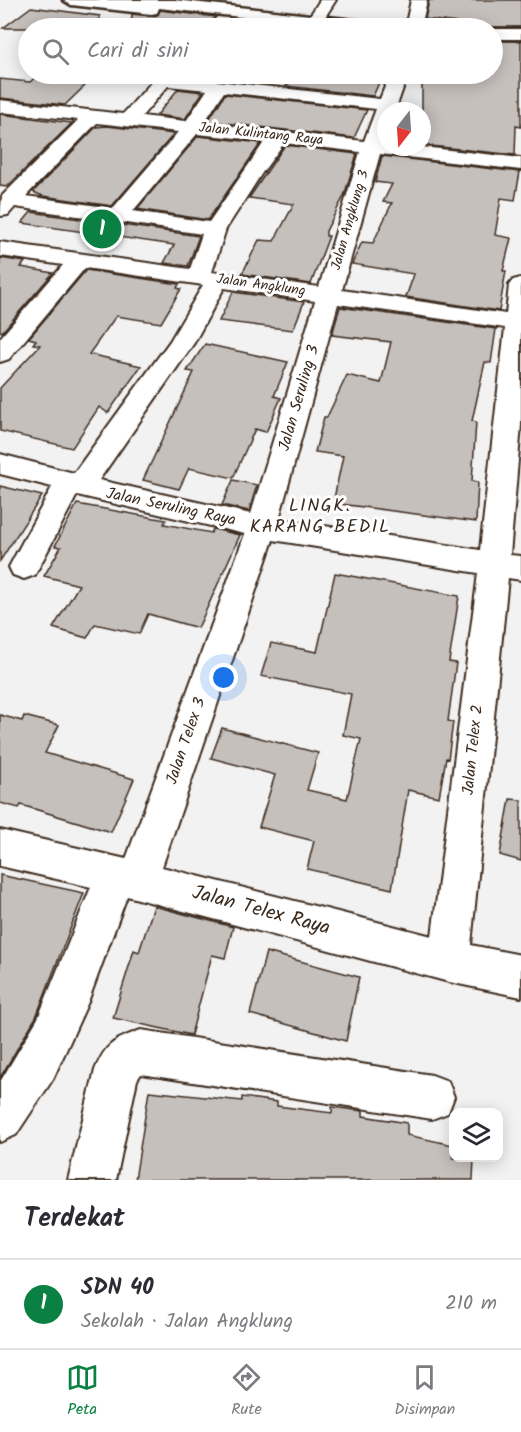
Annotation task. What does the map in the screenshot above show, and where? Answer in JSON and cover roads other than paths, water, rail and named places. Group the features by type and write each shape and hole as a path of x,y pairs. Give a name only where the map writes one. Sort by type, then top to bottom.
{"main road":[{"path":"71,0 242,18"},
{"path":"128,0 257,18"},
{"path":"503,34 521,34"},
{"path":"503,41 521,41"}],"street":[{"path":"318,18 328,0"},
{"path":"415,18 419,0"},
{"path":"128,120 160,84"},
{"path":"200,84 377,104"},
{"name":"Jalan Angklung 3","path":"387,102 395,84"},
{"path":"118,216 192,127 219,86"},
{"name":"Jalan Kulintang Raya","path":"0,106 521,164"},
{"path":"5,205 93,116"},
{"name":"Jalan Angklung 3","path":"329,295 377,131"},
{"path":"24,567 74,485 182,343 208,278 215,229 253,170 279,137"},
{"path":"5,205 118,216 215,229"},
{"name":"Jalan Angklung","path":"0,249 519,323"},
{"path":"0,354 79,260"},
{"name":"Jalan Telex 2","path":"449,961 503,557 521,285"},
{"name":"Jalan Seruling 3","path":"266,514 329,295"},
{"name":"Jalan Seruling Raya","path":"0,464 74,485 266,514 503,557"},
{"name":"Jalan Telex 3","path":"0,1119 24,1090 49,1043 126,877 266,514"},
{"name":"Jalan Telex Raya","path":"0,848 126,877 449,961 521,976"},
{"path":"92,1180 117,1070 130,1054 141,1052 432,1097"}],"place":[{"name":"SDN 40","path":"102,229"}],"district":[{"name":"LINGK. KARANG BEDIL","path":"320,516"}]}
